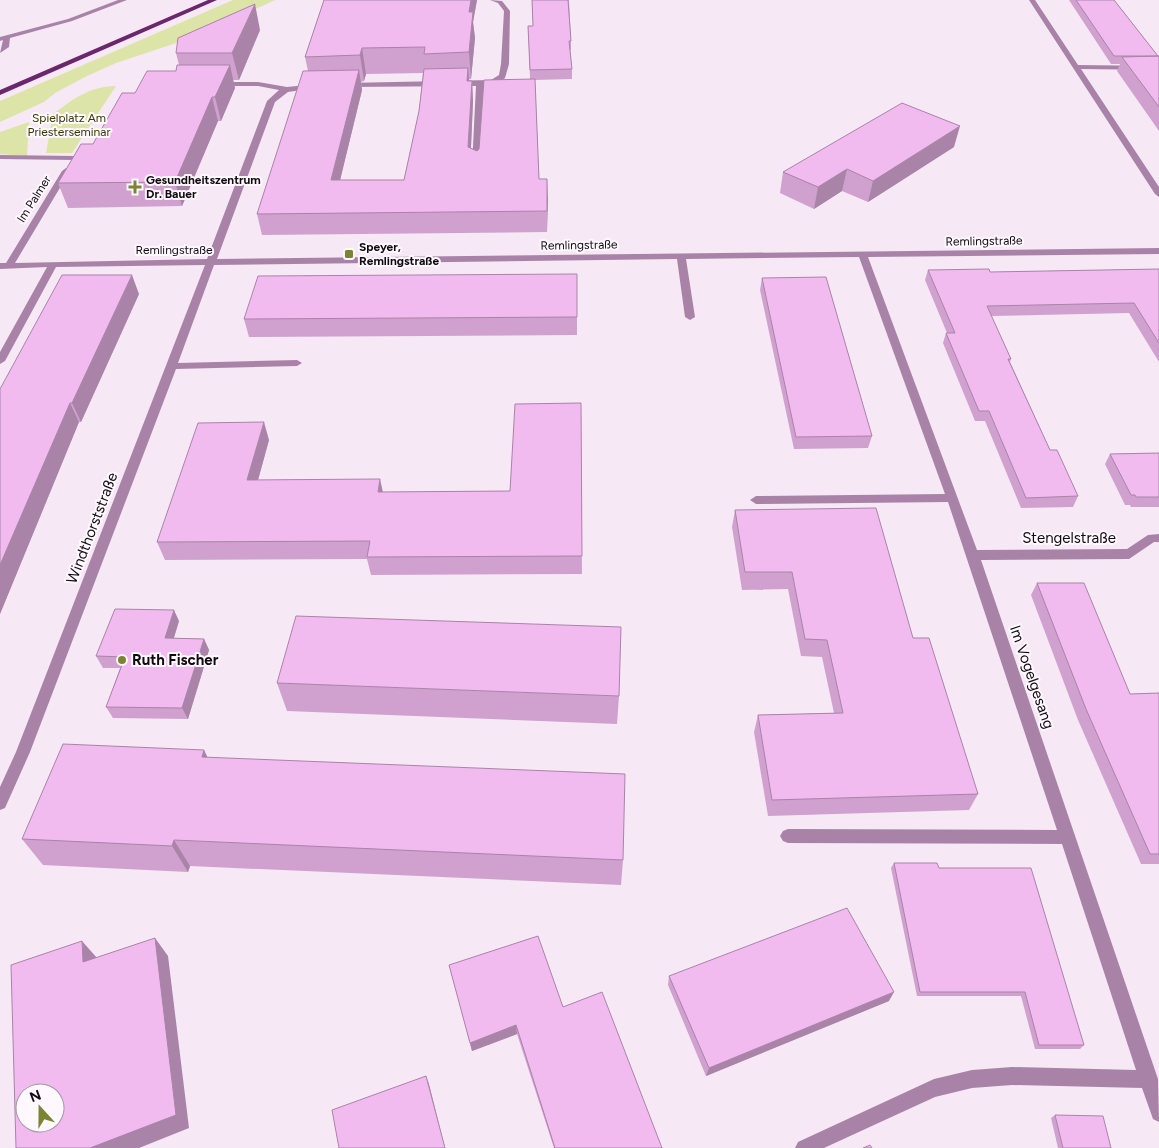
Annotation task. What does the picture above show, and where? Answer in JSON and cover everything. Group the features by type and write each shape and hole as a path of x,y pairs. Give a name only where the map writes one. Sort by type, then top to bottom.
{"main road":[{"path":"0,93 214,0"}],"street":[{"path":"0,51 6,45 3,38 70,20 124,0"},
{"path":"333,85 480,84 493,82 502,76 505,64 507,11 500,2 493,0"},
{"path":"1032,0 1159,194"},
{"path":"1077,67 1159,68"},
{"path":"210,84 258,84 285,89 324,85"},
{"path":"476,168 480,84"},
{"name":"Windthorststraße","path":"0,803 5,780 23,752 172,366 271,101 276,94 285,89"},
{"name":"Im Palmer","path":"0,157 74,158 4,265"},
{"name":"Remlingstraße","path":"4,265 1159,251"},
{"name":"Im Vogelgesang","path":"863,255 973,555 1159,1113"},
{"path":"681,256 690,318"},
{"path":"0,361 53,264"},
{"path":"172,366 298,363"},
{"path":"756,500 951,498"},
{"name":"Stengelstraße","path":"973,555 1129,554 1152,538 1159,538"},
{"path":"788,836 1068,837"},
{"path":"804,1148 934,1088 972,1079 1012,1076 1149,1079"}],"green space":[{"path":"233,0 275,0 197,36 116,63 55,93 44,102 0,122 0,101"},
{"name":"Spielplatz Am Priesterseminar","path":"116,86 72,153 46,153 53,114 82,94"},
{"path":"29,122 27,156 0,154 0,132"}],"building":[{"path":"324,0 471,0 469,12 473,12 469,52 424,54 425,47 362,48 360,55 305,57"},
{"path":"532,0 568,0 572,69 530,70 528,26 533,26"},
{"path":"1076,0 1114,0 1158,56 1114,56"},
{"path":"255,4 232,53 176,53 178,38"},
{"path":"1159,56 1159,107 1122,57"},
{"path":"177,65 230,65 215,97 212,97 175,182 58,183 81,144 93,144 122,93 135,93 147,71 176,71"},
{"path":"468,68 467,81 472,81 468,147 477,151 479,149 484,80 535,79 539,179 547,179 547,211 257,214 303,71 359,70 331,180 404,180 419,111 424,69"},
{"path":"902,103 960,126 873,181 847,169 818,187 783,172"},
{"path":"989,269 990,272 1159,269 1159,343 1134,303 987,306 1011,359 1008,359 1050,450 1057,450 1078,496 1026,498 989,411 979,411 946,333 955,333 928,270"},
{"path":"577,274 577,317 244,319 258,276"},
{"path":"62,275 132,275 72,403 70,403 0,565 0,389"},
{"path":"826,277 872,436 796,437 762,278"},
{"path":"581,403 582,556 367,557 370,541 157,542 198,423 264,422 247,480 380,479 378,492 510,491 515,404"},
{"path":"1159,453 1159,497 1136,497 1131,495 1110,454"},
{"path":"876,508 913,638 929,638 978,794 772,800 758,715 843,713 827,640 805,639 792,572 745,572 735,510"},
{"path":"1037,583 1084,583 1130,694 1159,693 1159,854 1150,854 1086,709"},
{"path":"115,609 174,610 165,638 204,639 182,708 106,707 125,657 96,656"},
{"path":"296,616 621,627 619,696 277,683"},
{"path":"63,744 204,750 202,757 625,774 623,860 174,840 172,846 22,839"},
{"path":"894,863 937,863 939,868 1031,868 1084,1045 1039,1045 1025,992 920,992"},
{"path":"847,908 894,992 709,1068 669,976"},
{"path":"538,936 563,1007 602,992 662,1148 555,1148 516,1025 470,1043 449,965"},
{"path":"155,938 176,1115 90,1148 16,1148 16,1133 65,1133 65,1083 15,1083 15,1111 11,965 82,941 83,962"},
{"path":"426,1076 445,1148 339,1148 332,1110"},
{"path":"1055,1115 1103,1116 1111,1148 1063,1148"}],"place":[{"name":"Gesundheitszentrum Dr. Bauer","path":"135,187"},
{"name":"Speyer, Remlingstraße","path":"349,254"},
{"name":"Ruth Fischer","path":"122,660"}]}
